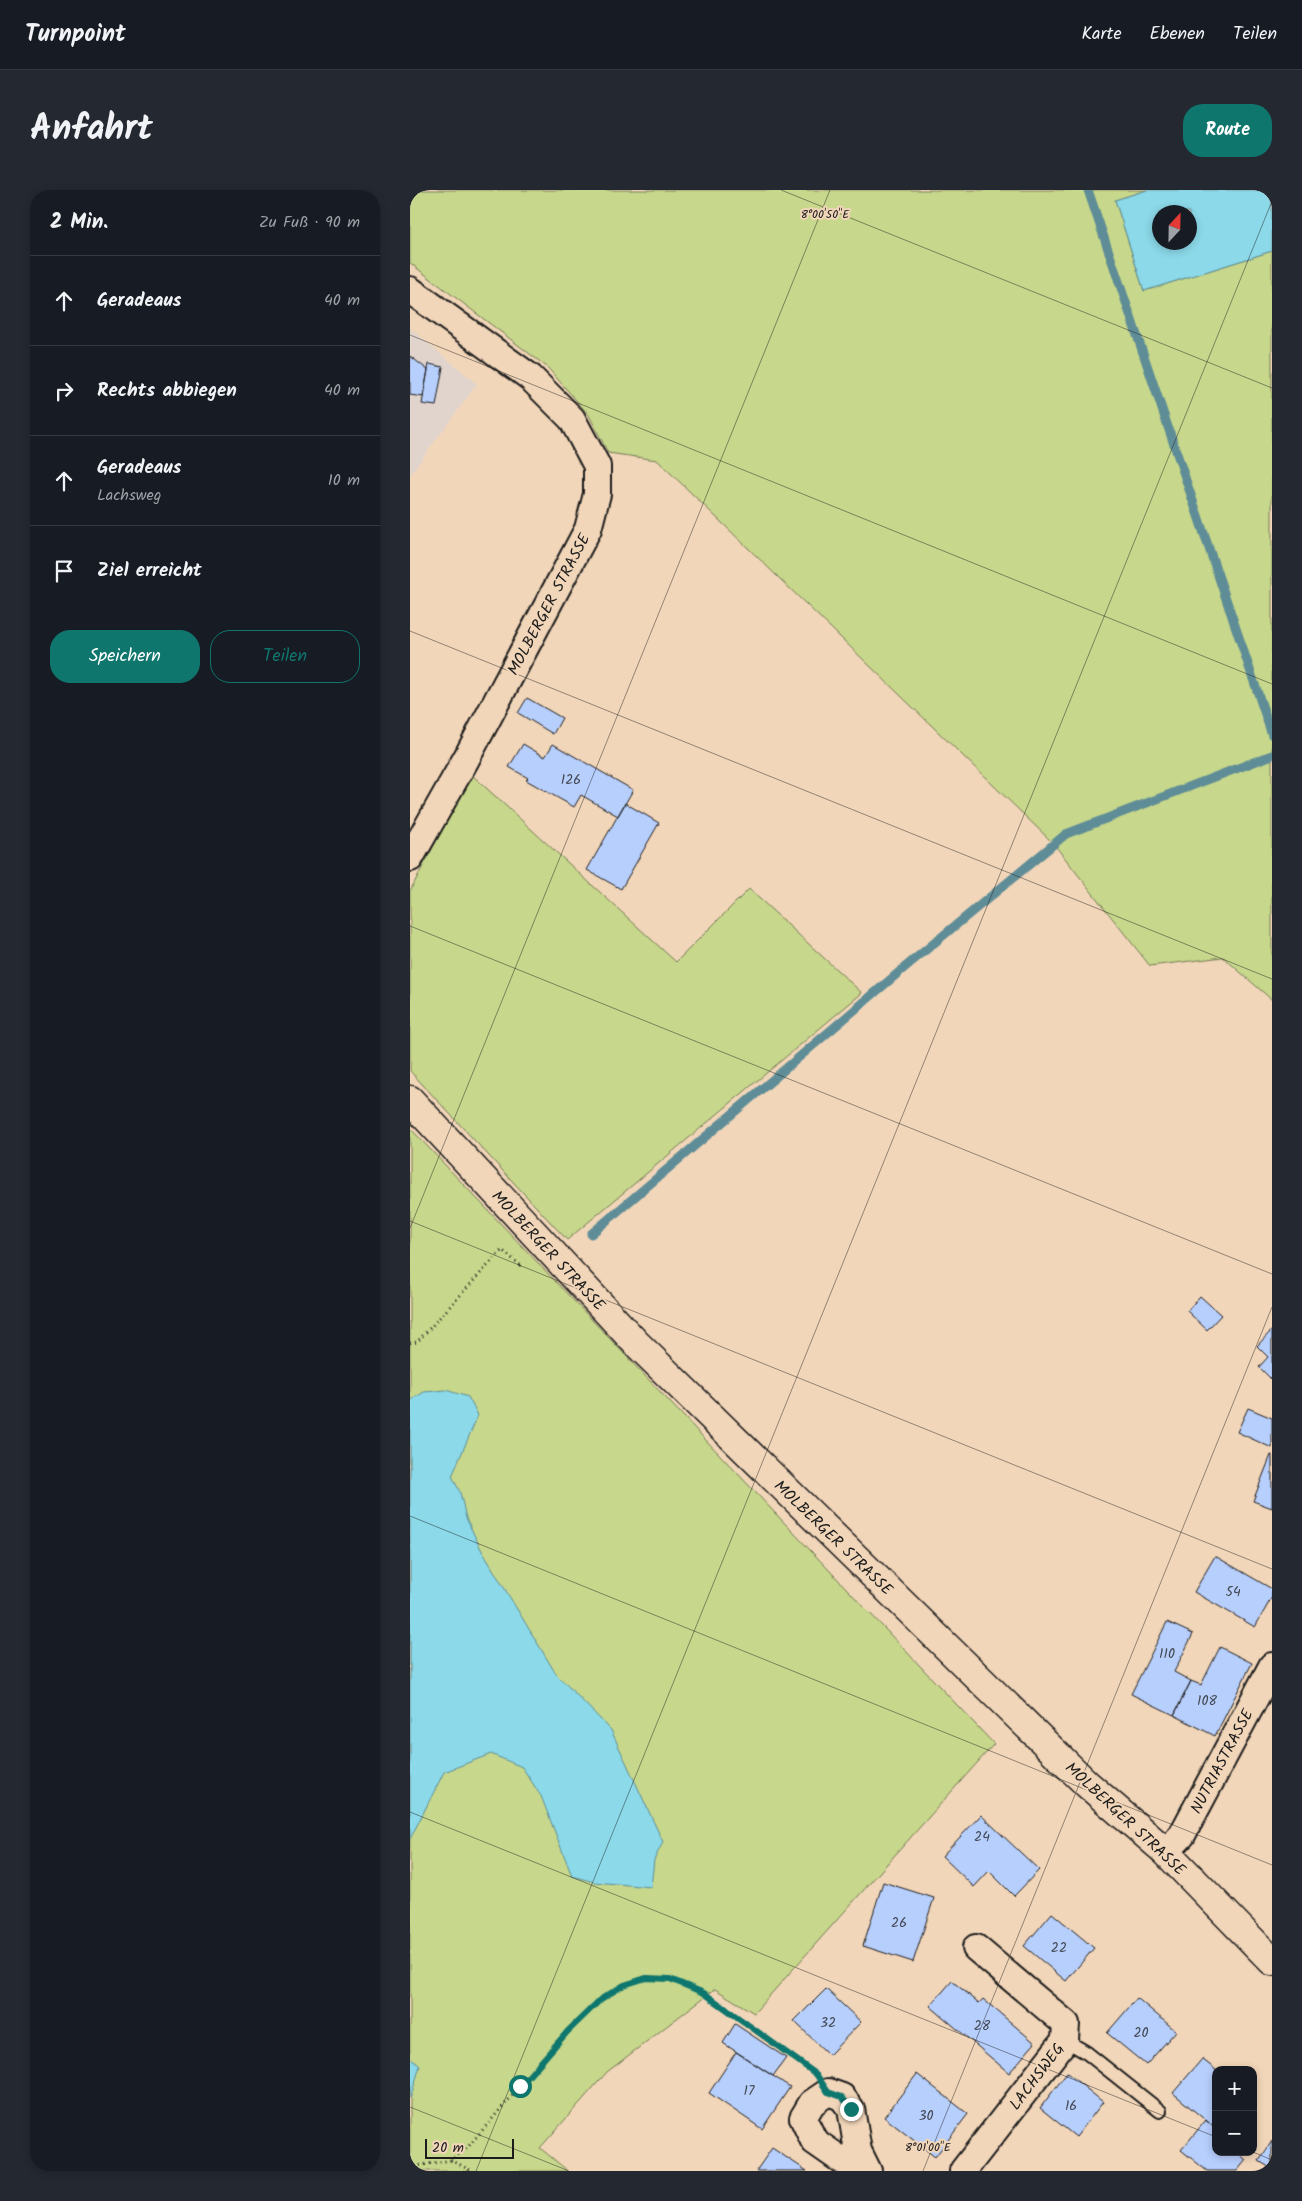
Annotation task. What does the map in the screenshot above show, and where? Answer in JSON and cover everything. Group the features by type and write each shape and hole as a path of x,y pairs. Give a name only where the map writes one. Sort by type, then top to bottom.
{"main road":[{"name":"MOLBERGER STRASSE","path":"410,1100 643,1350 1087,1784 1166,1852 1272,1961"}],"street":[{"name":"MOLBERGER STRASSE","path":"410,290 530,377 572,419 597,466 597,494 588,529 466,759 410,858"},
{"name":"NUTRIASTRASSE","path":"1166,1852 1182,1835 1272,1666"},
{"name":"LACHSWEG","path":"963,2171 1065,2040 1066,2024 976,1948"},
{"path":"857,2171 814,2141 803,2118 812,2103 828,2092 842,2097 851,2109 858,2152 868,2171"}],"lane":[{"path":"1065,2040 1087,2053 1160,2111"}],"path":[{"path":"410,1343 417,1342 502,1250 520,1265 544,1244"},
{"path":"410,2167 451,2160 467,2148 568,2031 601,1999 624,1985 646,1978 670,1979 704,1993 816,2074 828,2092"},
{"path":"451,2160 472,2171"}],"shaded area":[{"path":"410,328 477,384 410,475"}],"green space":[{"path":"410,190 1147,190 1115,200 1144,291 1272,251 1272,1000 1223,957 1150,966 1053,843 657,460 608,453 589,415 547,367 410,263"},
{"path":"471,774 676,962 749,889 862,993 567,1240 410,1071 410,891"},
{"path":"410,1128 994,1744 754,2013 715,1989 607,2072 540,2148 568,2171 410,2171"}],"water":[{"path":"1147,190 1272,190 1272,251 1144,291 1115,200"},
{"path":"446,1390 468,1397 478,1415 452,1476 460,1492 466,1518 482,1551 556,1674 611,1730 663,1842 654,1860 651,1887 594,1882 572,1876 541,1796 522,1767 491,1754 444,1772 410,1839 410,1401 424,1392"},
{"path":"410,2057 420,2066 410,2099"}],"building":[{"path":"410,356 428,370 423,397 410,395"},
{"path":"429,364 443,367 436,406 422,404"},
{"path":"527,698 562,718 553,734 518,713"},
{"path":"523,744 545,757 553,744 633,790 618,816 581,795 574,807 526,780 528,778 509,767"},
{"path":"625,803 659,823 621,889 587,870"},
{"path":"1200,1296 1221,1315 1207,1330 1187,1311"},
{"path":"1272,1330 1272,1380 1259,1367 1268,1357 1257,1346"},
{"path":"1248,1408 1272,1418 1272,1448 1237,1432"},
{"path":"1272,1455 1272,1508 1253,1501"},
{"path":"1215,1556 1272,1589 1272,1597 1255,1627 1194,1592"},
{"path":"1167,1622 1193,1634 1174,1672 1191,1681 1174,1715 1131,1694"},
{"path":"1220,1647 1252,1663 1215,1736 1174,1715 1191,1681 1201,1685"},
{"path":"981,1815 1039,1870 1014,1896 989,1871 974,1887 942,1856"},
{"path":"883,1882 934,1898 913,1962 863,1946"},
{"path":"1052,1913 1094,1948 1066,1981 1024,1946"},
{"path":"952,1981 979,2003 983,1999 1035,2043 1009,2073 930,2006"},
{"path":"826,1989 861,2022 829,2055 794,2021"},
{"path":"1137,1998 1176,2031 1146,2065 1107,2033"},
{"path":"735,2024 786,2058 773,2076 723,2043"},
{"path":"736,2052 790,2087 762,2129 709,2093"},
{"path":"1202,2059 1212,2067 1212,2126 1173,2093"},
{"path":"1067,2073 1103,2102 1076,2137 1040,2108"},
{"path":"917,2074 968,2114 935,2157 884,2117"},
{"path":"1206,2120 1212,2125 1212,2156 1242,2156 1246,2160 1237,2171 1207,2171 1181,2150"},
{"path":"1272,2141 1272,2169 1259,2161"},
{"path":"772,2148 807,2171 756,2171"}],"waterway":[{"path":"1088,190 1272,735"},
{"path":"591,1234 904,968 1066,834 1272,755"}],"route":[{"path":"520,2086 568,2031 601,1999 624,1985 646,1978 670,1979 704,1993 816,2074 828,2092 842,2097 851,2109"}]}
